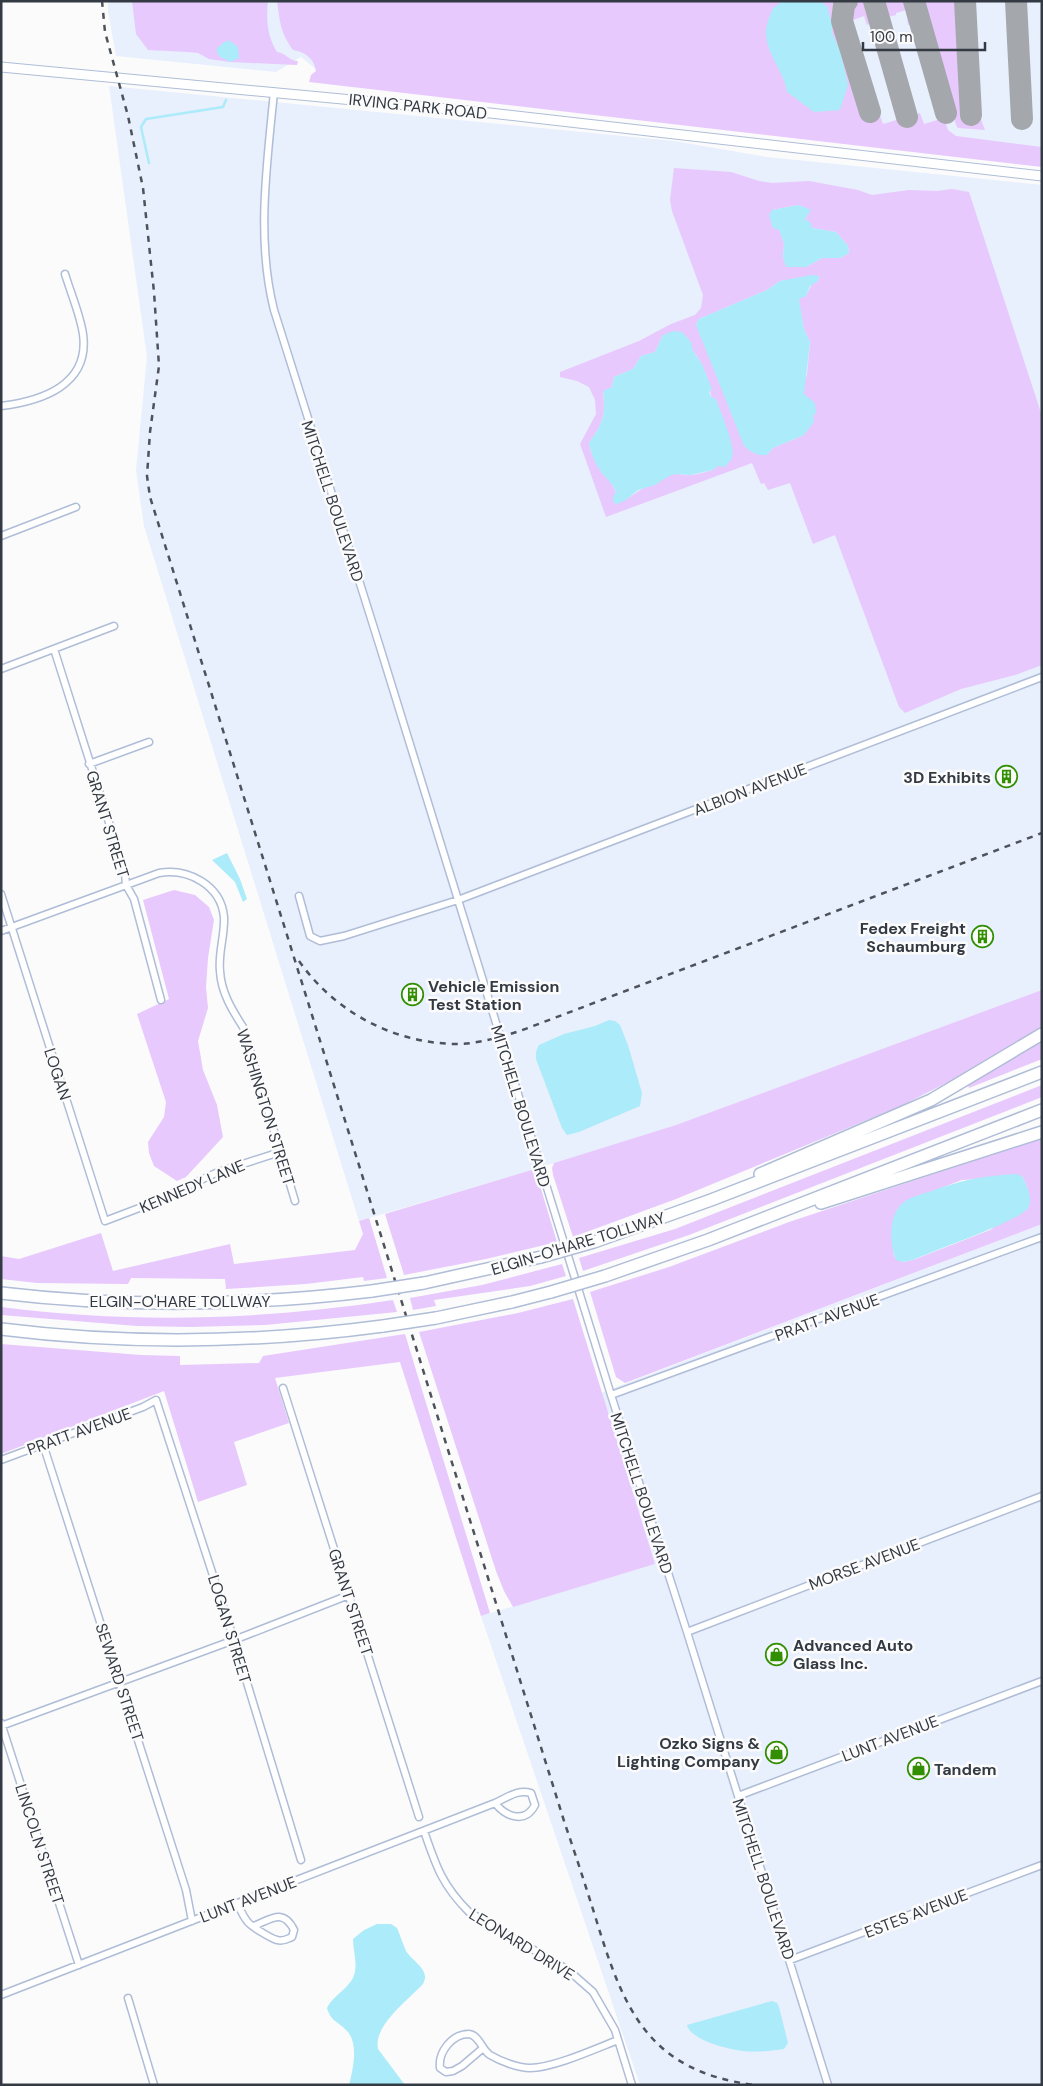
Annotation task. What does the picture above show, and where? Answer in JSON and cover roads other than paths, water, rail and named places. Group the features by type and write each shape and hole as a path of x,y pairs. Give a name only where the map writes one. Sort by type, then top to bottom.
{"highway":[{"path":"711,1200 760,1174 931,1100 1042,1034"},
{"name":"ELGIN-O'HARE TOLLWAY","path":"1,1293 88,1302 212,1304 301,1299 424,1283 541,1257 594,1242 711,1200 1042,1072"},
{"path":"1,1330 126,1340 213,1341 302,1336 383,1326 436,1318 512,1302 552,1292 649,1262 1042,1110"},
{"path":"756,1221 853,1194 1042,1132"}],"main road":[{"name":"IRVING PARK ROAD","path":"1,68 481,112 1042,176"}],"street":[{"name":"MITCHELL BOULEVARD","path":"274,92 265,191 265,259 272,300 611,1396 687,1632 828,2085"},
{"path":"1,406 18,404 65,386 79,365 83,349 83,332 65,274"},
{"path":"1,536 76,507"},
{"path":"1,669 114,626"},
{"name":"GRANT STREET","path":"54,649 125,873 126,885 134,899 161,1000"},
{"name":"ALBION AVENUE","path":"458,900 1042,677"},
{"path":"89,764 149,742"},
{"name":"WASHINGTON STREET","path":"126,885 168,872 185,873 197,878 211,890 222,909 224,917 220,958 221,982 228,1003 243,1027 295,1201"},
{"path":"1,931 126,885"},
{"path":"1,894 12,927"},
{"path":"298,896 310,936 320,941 403,919 458,900"},
{"name":"LOGAN","path":"12,927 105,1221"},
{"name":"KENNEDY LANE","path":"105,1221 147,1206 218,1172 280,1152"},
{"name":"PRATT AVENUE","path":"611,1396 1042,1237"},
{"name":"GRANT STREET","path":"283,1388 420,1817"},
{"name":"PRATT AVENUE","path":"1,1460 143,1407 156,1400"},
{"name":"LOGAN STREET","path":"156,1400 234,1640 302,1860"},
{"name":"SEWARD STREET","path":"43,1444 186,1890 192,1921"},
{"name":"MORSE AVENUE","path":"687,1632 1042,1496"},
{"path":"2,1725 234,1640 349,1595"},
{"name":"LUNT AVENUE","path":"738,1796 1042,1681"},
{"name":"LINCOLN STREET","path":"2,1725 78,1964"},
{"name":"LUNT AVENUE","path":"1,1994 424,1831 516,1793 524,1791 531,1793 535,1805 528,1813 514,1816 506,1815 495,1803"},
{"name":"LEONARD DRIVE","path":"424,1831 442,1880 456,1899 469,1912 568,1970 593,1992 608,2017 618,2040 632,2085"},
{"name":"ESTES AVENUE","path":"790,1960 1042,1865"},
{"path":"237,1903 247,1922 275,1940 283,1941 292,1936 294,1930 285,1918 278,1916 254,1926"},
{"path":"128,1998 154,2085"},
{"path":"482,2049 453,2071 446,2072 440,2068 439,2058 444,2049 461,2035 471,2034 477,2038 482,2049 490,2055 528,2068 539,2068 565,2060 618,2040"}],"water":[{"path":"783,1 819,1 827,6 832,24 832,33 840,50 848,85 840,110 814,112 787,92 769,48 766,32 767,23 773,8"},
{"path":"226,41 230,41 238,47 239,58 230,62 219,56 217,48"},
{"path":"799,205 811,210 805,219 811,223 812,228 836,232 848,246 849,253 840,258 822,258 806,267 786,267 783,257 784,243 779,230 773,228 769,215 772,210"},
{"path":"812,275 819,276 818,281 810,286 806,296 799,299 804,329 810,342 804,394 815,403 816,413 813,416 814,422 804,435 773,448 767,455 757,454 744,446 696,325 699,319 767,290 780,281"},
{"path":"673,331 682,332 691,342 693,351 702,364 712,389 709,392 711,397 716,399 727,428 732,445 732,457 725,467 718,466 713,470 690,475 676,474 669,476 655,485 638,490 626,500 617,504 613,502 615,489 597,466 589,443 598,430 604,413 603,391 612,387 614,377 633,369 641,356 655,352 663,335"},
{"path":"227,853 240,879 247,899 243,902 235,882 212,860"},
{"path":"609,1020 615,1021 620,1025 628,1045 642,1093 640,1106 579,1132 567,1135 562,1128 536,1059 536,1052 539,1045 564,1034 595,1026"},
{"path":"1016,1174 1022,1176 1030,1196 1030,1204 1022,1214 993,1228 913,1260 902,1262 896,1260 892,1245 891,1229 895,1214 904,1202 916,1196 982,1177"},
{"path":"377,1924 391,1924 397,1928 406,1951 423,1970 425,1979 423,1984 386,2023 378,2040 378,2049 405,2085 349,2085 354,2057 351,2036 333,2019 327,2008 354,1977 356,1963 353,1939 364,1930"},
{"path":"772,2001 777,2003 779,2007 788,2043 784,2049 749,2051 724,2047 694,2035 687,2025"}],"waterway":[{"path":"149,163 141,127 146,119 223,107 226,100"}],"railway":[{"path":"102,1 105,32 128,116 143,188 154,292 159,366 150,432 147,476 150,497 565,1824 618,1982 631,2008 646,2031 665,2051 689,2066 718,2078 754,2085"},
{"path":"299,961 313,979 330,995 367,1021 388,1031 410,1038 464,1044 497,1038 520,1031 1042,833"}],"place":[{"name":"3D Exhibits","path":"1007,777"},
{"name":"Fedex Freight Schaumburg","path":"982,937"},
{"name":"Vehicle Emission Test Station","path":"412,995"},
{"name":"Advanced Auto Glass Inc.","path":"777,1654"},
{"name":"Ozko Signs & Lighting Company","path":"776,1752"},
{"name":"Tandem","path":"918,1769"}]}
